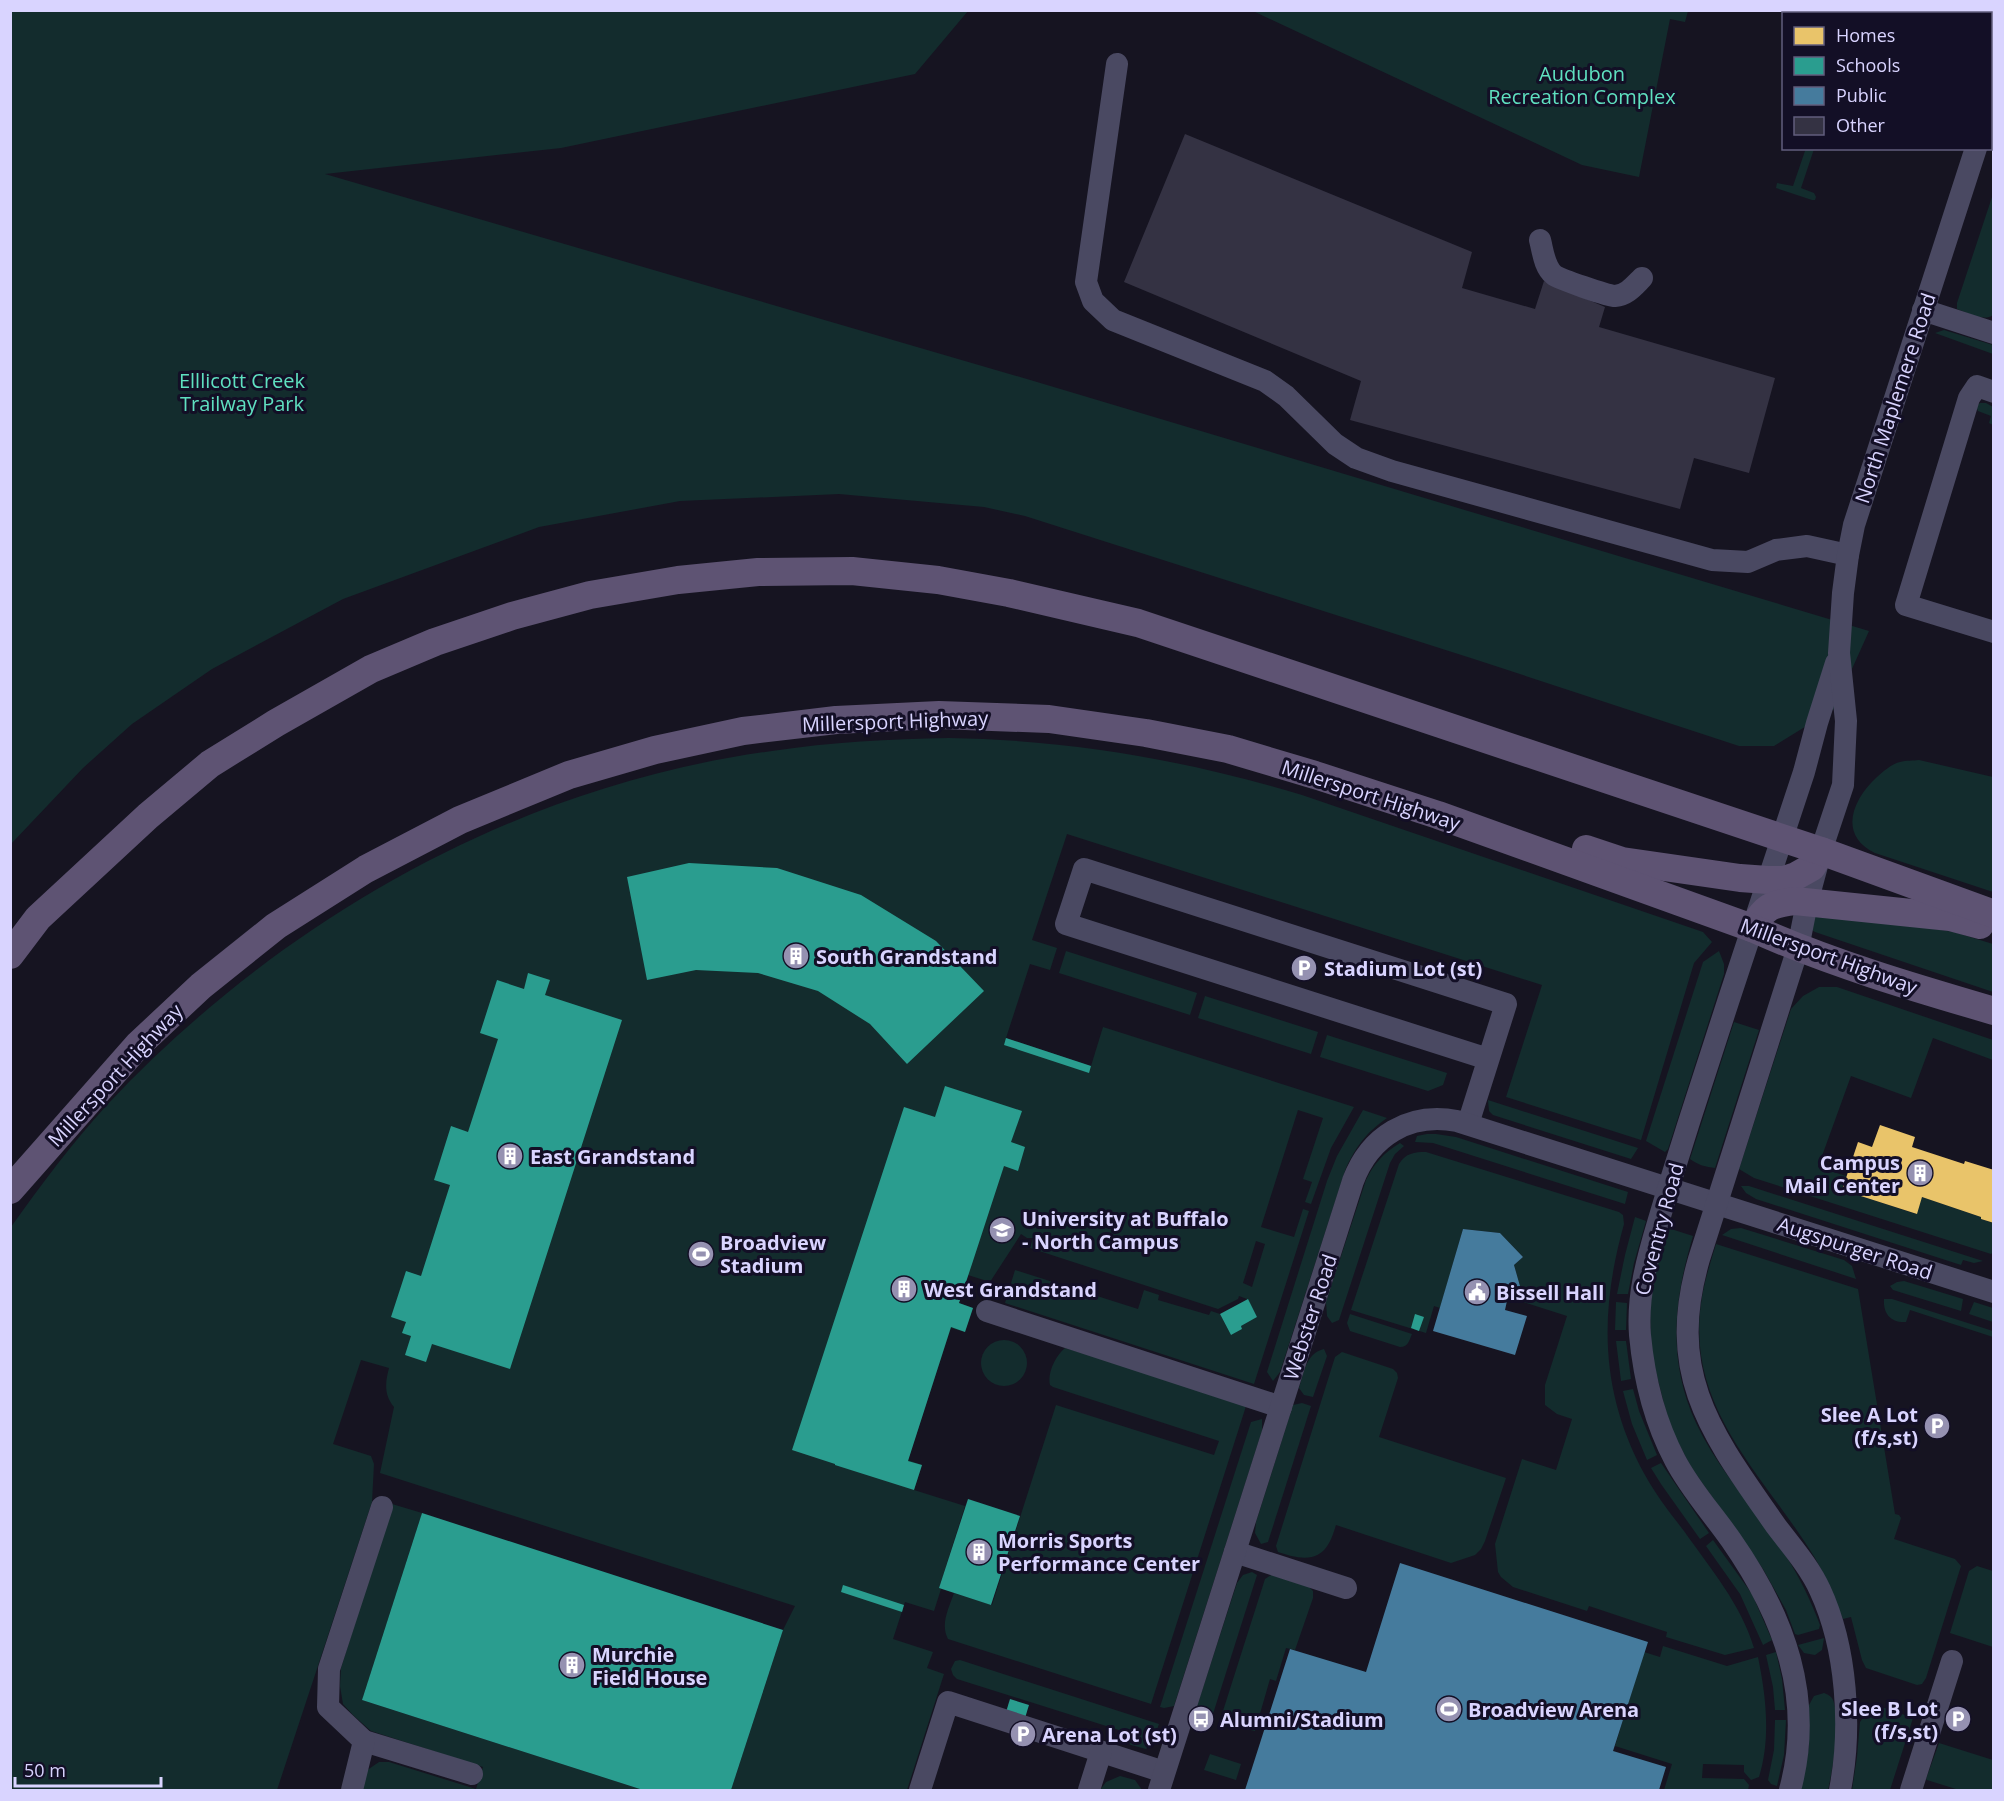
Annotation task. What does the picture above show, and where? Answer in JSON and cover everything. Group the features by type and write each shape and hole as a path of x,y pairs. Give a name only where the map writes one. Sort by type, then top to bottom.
{"main road":[{"path":"10,954 46,910 148,816 210,764 371,669 446,638 512,616 590,595 678,580 758,572 852,571 939,580 1009,593 1138,623 1821,851 1994,914"},
{"name":"Millersport Highway","path":"10,1190 138,1045 201,986 276,926 366,868 460,820 569,775 655,750 743,731 836,720 939,715 1049,719 1146,733 1228,749 1438,815 1752,928 1798,948 1994,1011"},
{"path":"1438,815 1530,830 1622,861 1740,878 1784,880 1796,876 1812,867 1821,851"},
{"path":"1752,928 1764,910 1780,903 1795,901 1950,917 1994,929"}],"street":[{"path":"1117,64 1086,282 1093,301 1113,320 1264,381 1286,396 1342,449 1356,458 1392,471 1712,560 1749,562 1776,550 1807,546 1848,555"},
{"name":"North Maplemere Road","path":"1798,948 1821,851 1843,785 1846,721 1839,653 1848,555 1863,496 1975,150"},
{"path":"1540,240 1546,263 1554,275 1606,295 1617,296 1628,292 1642,278"},
{"path":"1923,310 1994,333"},
{"path":"1994,392 1977,387 1969,398 1906,605 1994,632"},
{"name":"North Maplemere Road","path":"1768,880 1839,653"},
{"path":"1468,1124 1506,1004 1084,869 1066,924 1488,1059"},
{"name":"Coventry Road","path":"1768,880 1668,1189 1642,1285 1639,1308 1644,1366 1657,1418 1675,1459 1688,1481 1754,1574 1777,1617 1785,1642 1795,1683 1799,1732 1797,1763 1790,1791"},
{"path":"1798,948 1692,1284 1688,1306 1689,1351 1694,1384 1706,1417 1721,1445 1805,1564 1827,1607 1845,1686 1847,1710 1845,1767 1840,1791"},
{"name":"Webster Road","path":"1162,1781 1361,1161 1390,1131 1417,1121 1448,1119 1668,1189"},
{"name":"Augspurger Road","path":"1668,1189 1994,1292"},
{"path":"987,1311 1281,1407"},
{"path":"382,1507 329,1669 328,1707 364,1741 472,1774"},
{"path":"1234,1552 1346,1588"},
{"path":"1911,1791 1952,1661"},
{"path":"920,1791 948,1702 1101,1752 1162,1781"},
{"path":"352,1791 364,1741"},
{"path":"1089,1791 1101,1752"}],"green space":[{"name":"Audubon Recreation Complex","path":"1688,10 1685,22 1670,19 1639,177 1582,165 1253,11"},
{"name":"Elllicott Creek Trailway Park","path":"10,11 968,11 915,74 561,148 325,174 1037,382 1869,631 1834,709 1774,746 1739,746 1025,516 984,507 839,494 680,501 539,527 343,599 212,669 132,724 83,768 11,844"},
{"path":"1805,150 1814,150 1801,188 1814,193 1815,200 1776,188 1777,183 1793,186"},
{"path":"1993,194 1993,315 1985,318 1957,309 1957,303"},
{"path":"1944,330 1993,345 1993,354 1935,333"},
{"path":"1980,403 1993,407 1993,425 1989,423 1991,416 1978,411 1976,406"},
{"path":"949,738 1039,743 1127,754 1258,783 1302,795 1703,932 1712,942 1694,963 1641,1140 1506,1097 1542,985 1067,834 1032,940 1057,948 1050,970 1030,964 1006,1038 1091,1066 1103,1027 1354,1107 1331,1148 1311,1204 1305,1202 1312,1182 1303,1179 1323,1118 1298,1110 1261,1227 1294,1237 1303,1209 1309,1211 1254,1384 1005,1303 1015,1270 1138,1309 1144,1290 1159,1295 1158,1300 1209,1315 1211,1311 1220,1314 1231,1335 1257,1317 1247,1299 1239,1296 1238,1299 1218,1309 1030,1248 1033,1238 1027,1238 1021,1234 990,1282 968,1275 959,1303 973,1308 965,1332 951,1328 908,1460 922,1465 914,1490 965,1506 934,1611 905,1602 893,1639 933,1652 927,1668 944,1674 907,1790 731,1790 783,1630 795,1606 380,1473 394,1407 388,1398 386,1389 389,1368 361,1360 333,1444 371,1456 374,1464 372,1502 277,1790 11,1790 11,1227 57,1164 94,1119 175,1038 249,976 327,920 410,871 496,829 585,795 678,768 816,745","holes":["1256,1241 1265,1244 1252,1287 1243,1283"]},
{"path":"1919,760 1993,777 1993,892 1875,853 1863,846 1856,837 1853,817 1856,806 1868,786 1893,764"},
{"path":"1816,911 1954,932 1993,944 1993,992 1815,932 1809,928"},
{"path":"1066,951 1197,993 1190,1015 1059,973"},
{"path":"1719,951 1724,964 1724,974 1668,1149 1665,1152 1646,1141 1703,962"},
{"path":"1819,987 1837,987 1993,1040 1993,1060 1933,1038 1911,1098 1851,1076 1818,1167 1846,1176 1842,1190 1916,1214 1922,1197 1993,1223 1993,1252 1991,1254 1754,1178 1739,1169 1791,1009 1803,996"},
{"path":"1205,996 1318,1032 1311,1054 1198,1018"},
{"path":"1734,1022 1759,1030 1715,1168 1712,1168 1690,1159"},
{"path":"1327,1035 1447,1073 1443,1085 1428,1091 1320,1057"},
{"path":"1488,1100 1638,1148 1631,1159 1493,1115 1489,1111"},
{"path":"1363,1110 1387,1118 1363,1140 1346,1168 1280,1372 1273,1381 1267,1372 1327,1181 1337,1156"},
{"path":"1427,1134 1456,1137 1628,1192 1625,1204 1433,1143 1415,1142 1417,1136"},
{"path":"1400,1143 1404,1146 1395,1154 1390,1163 1339,1320 1332,1323 1327,1316 1326,1302 1366,1180 1380,1159"},
{"path":"1426,1152 1623,1215 1624,1224 1610,1289 1608,1321 1608,1352 1619,1414 1630,1444 1649,1482 1733,1601 1754,1648 1725,1655 1666,1637 1667,1632 1589,1606 1587,1611 1513,1587 1501,1577 1498,1572 1495,1544 1522,1459 1556,1470 1572,1419 1557,1414 1545,1405 1545,1385 1567,1316 1508,1297 1510,1287 1520,1286 1514,1265 1523,1257 1500,1233 1463,1229 1440,1308 1434,1306 1426,1333 1351,1310 1399,1164 1404,1157"},
{"path":"1741,1186 1749,1186 1983,1261 1974,1263 1963,1260 1961,1265 1756,1199 1746,1193"},
{"path":"1635,1217 1646,1221 1628,1294 1617,1294 1625,1255"},
{"path":"1668,1228 1693,1236 1681,1283 1676,1330 1677,1353 1687,1400 1705,1441 1727,1475 1775,1539 1796,1573 1817,1616 1819,1629 1795,1634 1786,1610 1763,1569 1691,1467 1670,1427 1651,1353 1650,1307 1657,1265"},
{"path":"1741,1228 1844,1260 1852,1266 1856,1279 1722,1235 1731,1229"},
{"path":"1716,1244 1858,1289 1895,1514 1901,1518 1894,1539 1955,1559 1961,1566 1926,1678 1922,1684 1917,1685 1866,1668 1851,1617 1843,1619 1815,1558 1751,1467 1716,1406 1704,1372 1699,1336 1702,1297"},
{"path":"1904,1281 1963,1299 1961,1311 1893,1290 1890,1286"},
{"path":"1884,1299 1892,1299 1993,1331 1993,1337 1910,1310 1906,1322 1896,1321 1887,1313"},
{"path":"1616,1302 1627,1303 1626,1330 1615,1330"},
{"path":"1974,1302 1993,1308 1993,1322 1969,1314"},
{"path":"1350,1314 1412,1334 1407,1345 1400,1347 1350,1331 1347,1323"},
{"path":"1004,1340 1020,1347 1027,1363 1020,1379 1004,1386 988,1379 981,1363 988,1347"},
{"path":"1616,1341 1626,1341 1631,1379 1621,1381"},
{"path":"1065,1348 1247,1403 1151,1704 948,1639 946,1633 946,1616 954,1593 992,1605 1056,1405 1214,1455 1219,1441 1050,1385 1053,1365"},
{"path":"1324,1349 1327,1356 1313,1397 1304,1395 1299,1388 1309,1359"},
{"path":"1342,1352 1393,1369 1397,1373 1398,1378 1379,1437 1506,1478 1485,1541 1475,1555 1451,1563 1336,1525 1324,1550 1313,1557 1292,1556 1278,1552 1276,1546 1335,1357"},
{"path":"1633,1389 1639,1411 1657,1455 1647,1460 1632,1424 1623,1391"},
{"path":"1302,1403 1311,1406 1268,1542 1261,1544 1255,1533 1256,1522 1293,1405"},
{"path":"1262,1419 1262,1431 1174,1706 1160,1707 1251,1422"},
{"path":"1661,1463 1709,1533 1700,1539 1651,1468"},
{"path":"392,1504 422,1513 362,1700 643,1790 360,1790 363,1773 379,1762 389,1762 476,1789 483,1767 371,1731 343,1704 340,1686 341,1668"},
{"path":"1713,1540 1752,1594 1772,1640 1763,1645 1740,1594 1706,1546"},
{"path":"1977,1566 1993,1571 1993,1647 1950,1633 1969,1571"},
{"path":"1252,1572 1257,1575 1212,1717 1195,1712 1237,1583 1243,1575"},
{"path":"1271,1575 1308,1586 1313,1591 1313,1598 1295,1650 1286,1648 1276,1681 1270,1679 1255,1731 1231,1724 1222,1714 1265,1579"},
{"path":"1824,1638 1822,1650 1815,1655 1804,1653 1798,1645"},
{"path":"1663,1646 1727,1666 1758,1657 1766,1717 1765,1747 1759,1777 1751,1780 1744,1772 1744,1765 1703,1764 1702,1778 1744,1779 1749,1785 1748,1790 1664,1790 1672,1764 1615,1746 1644,1652 1660,1657"},
{"path":"1776,1652 1785,1710 1775,1710 1766,1655"},
{"path":"960,1660 1159,1724 1152,1744 1146,1749 1131,1745 1120,1738 1122,1731 957,1679 951,1669 955,1661"},
{"path":"1824,1693 1830,1696 1836,1712 1834,1759 1828,1790 1801,1790 1809,1746 1809,1705 1814,1696"},
{"path":"1874,1708 1885,1708 1913,1718 1890,1790 1852,1790 1860,1722"},
{"path":"1775,1720 1786,1720 1784,1755 1777,1786 1768,1780 1774,1750"},
{"path":"1939,1743 1993,1760 1993,1790 1959,1790 1927,1780"},
{"path":"1210,1754 1241,1764 1236,1780 1204,1770"},
{"path":"1120,1776 1135,1780 1142,1790 1100,1790 1106,1782"}],"building: Homes":[{"name":"Campus Mail Center","path":"1880,1125 1915,1137 1912,1147 1964,1164 1965,1161 1994,1170 1994,1223 1922,1197 1917,1214 1842,1190 1858,1142 1872,1147"}],"building: Schools":[{"name":"South Grandstand","path":"689,863 777,868 861,895 936,941 984,991 907,1064 870,1024 818,991 758,973 696,970 647,980 627,877"},
{"name":"East Grandstand","path":"528,973 550,980 545,995 622,1020 510,1369 432,1344 426,1362 405,1355 411,1336 402,1333 406,1322 391,1317 406,1271 421,1276 450,1185 434,1180 451,1126 468,1132 498,1039 480,1033 497,980 524,989"},
{"path":"1006,1038 1091,1066 1089,1073 1004,1045"},
{"name":"West Grandstand","path":"945,1086 1022,1111 1011,1142 1025,1147 1018,1171 1004,1166 959,1303 973,1308 965,1332 951,1327 908,1461 922,1465 914,1490 792,1450 904,1107 935,1117"},
{"path":"1248,1299 1257,1317 1231,1335 1220,1314"},
{"path":"1415,1314 1424,1317 1419,1331 1411,1328"},
{"name":"Morris Sports Performance Center","path":"968,1499 1020,1516 991,1605 939,1588"},
{"name":"Murchie Field House","path":"422,1513 783,1630 731,1790 643,1790 362,1700"},
{"path":"843,1585 904,1605 902,1612 841,1592"},
{"path":"1010,1699 1029,1705 1025,1718 1006,1712"}],"building: Public":[{"name":"Bissell Hall","path":"1463,1229 1500,1233 1523,1257 1514,1265 1520,1286 1510,1287 1505,1310 1527,1316 1515,1355 1433,1331"},
{"name":"Broadview Arena","path":"1400,1563 1648,1642 1613,1751 1666,1767 1659,1790 1245,1790 1290,1649 1366,1672"}],"building: Other":[{"path":"1185,134 1472,252 1462,288 1535,309 1544,281 1605,307 1599,327 1775,378 1749,473 1694,458 1680,509 1350,420 1361,381 1124,282"}],"place":[{"name":"South Grandstand","path":"796,956"},
{"name":"Stadium Lot (st)","path":"1304,968"},
{"name":"East Grandstand","path":"510,1156"},
{"name":"Campus Mail Center","path":"1920,1173"},
{"name":"University at Buffalo - North Campus","path":"1002,1230"},
{"name":"Broadview Stadium","path":"701,1254"},
{"name":"West Grandstand","path":"904,1289"},
{"name":"Bissell Hall","path":"1477,1292"},
{"name":"Slee A Lot (f/s,st)","path":"1937,1426"},
{"name":"Morris Sports Performance Center","path":"979,1552"},
{"name":"Murchie Field House","path":"572,1665"},
{"name":"Broadview Arena","path":"1449,1709"},
{"name":"Alumni/Stadium","path":"1201,1719"},
{"name":"Slee B Lot (f/s,st)","path":"1958,1719"},
{"name":"Arena Lot (st)","path":"1023,1734"}]}
